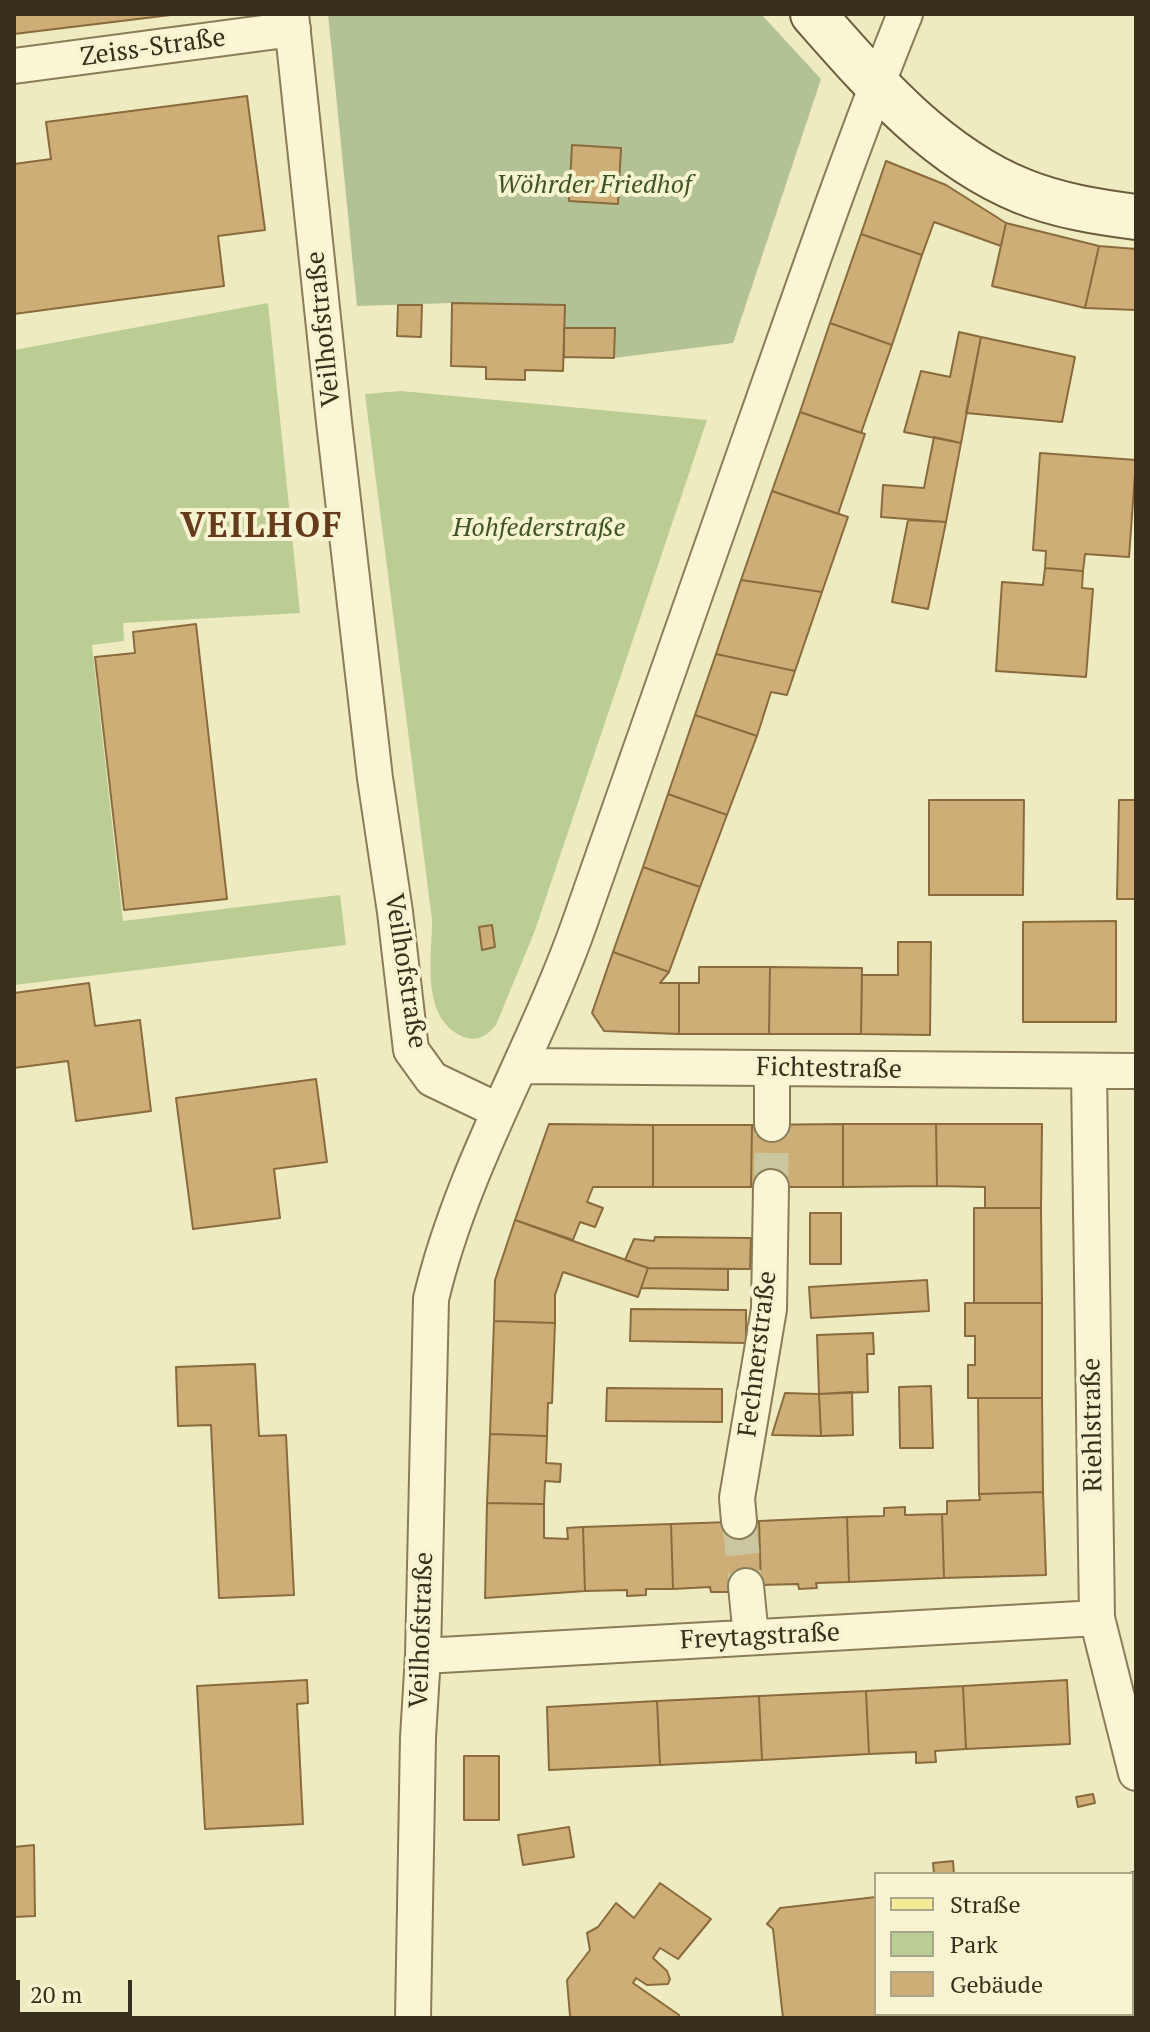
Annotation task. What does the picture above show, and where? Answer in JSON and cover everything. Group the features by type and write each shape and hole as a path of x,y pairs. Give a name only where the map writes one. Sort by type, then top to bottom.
{"street":[{"path":"813,14 876,85 945,145 992,176 1022,191 1070,206 1136,217"},
{"path":"499,1111 522,1066 574,940 834,197 905,14"},
{"name":"Zeiss-Straße","path":"14,66 292,22"},
{"name":"Veilhofstraße","path":"292,22 373,763 411,1050 432,1079 499,1111 475,1164 447,1242 431,1299 413,2018"},
{"name":"Fichtestraße","path":"522,1066 1136,1071"},
{"path":"772,1069 772,1124"},
{"name":"Riehlstraße","path":"1089,1072 1097,1618 1136,1773"},
{"name":"Fechnerstraße","path":"739,1521 737,1498 769,1309 771,1187"},
{"path":"746,1586 751,1637"},
{"name":"Freytagstraße","path":"423,1656 1097,1618"}],"green space":[{"name":"Wöhrder Friedhof","path":"328,14 761,14 821,79 733,343 614,358 564,357 563,371 526,370 525,380 486,379 486,367 451,366 452,303 357,306"},
{"path":"268,303 300,613 123,623 124,641 92,645 123,921 340,895 346,945 14,985 14,350"},
{"name":"Hohfederstraße","path":"401,391 707,420 534,933 496,1025 486,1035 474,1039 450,1028 440,1017 432,986 432,920 365,394"}],"building":[{"path":"14,14 179,14 14,34"},
{"path":"247,96 265,230 218,236 224,286 14,314 14,164 51,159 46,122"},
{"path":"572,145 621,148 618,204 569,201"},
{"path":"886,161 946,185 1006,223 1001,246 934,222 922,255 861,234"},
{"path":"1006,223 1099,246 1085,308 992,286"},
{"path":"861,234 922,255 892,345 830,323"},
{"path":"1099,246 1136,249 1136,310 1085,308"},
{"path":"452,303 565,305 563,371 525,370 525,380 486,379 486,367 451,366"},
{"path":"398,305 422,305 421,337 397,336"},
{"path":"830,323 892,345 861,433 800,412"},
{"path":"564,328 615,328 614,358 564,357"},
{"path":"959,332 981,337 961,443 904,432 921,371 950,377"},
{"path":"981,337 1075,357 1062,422 966,413"},
{"path":"800,412 865,434 838,514 772,491"},
{"path":"934,437 961,443 946,522 881,517 883,485 924,488"},
{"path":"1040,453 1136,460 1129,557 1085,554 1083,571 1045,568 1046,551 1033,550"},
{"path":"772,491 848,517 822,592 741,580"},
{"path":"908,520 946,522 928,609 892,602"},
{"path":"1045,568 1083,571 1082,588 1093,589 1086,677 996,671 1002,582 1043,585"},
{"path":"741,580 822,592 795,671 716,654"},
{"path":"196,624 227,899 124,910 95,657 135,653 133,632"},
{"path":"716,654 795,671 787,695 771,692 757,736 695,715"},
{"path":"695,715 757,736 727,815 668,794"},
{"path":"668,794 727,815 700,887 643,867"},
{"path":"929,800 1024,800 1023,895 929,895"},
{"path":"1119,800 1136,800 1136,899 1117,899"},
{"path":"643,867 700,887 669,972 613,952"},
{"path":"1116,921 1116,1022 1023,1022 1023,922"},
{"path":"492,925 495,947 482,950 479,927"},
{"path":"898,942 931,942 930,1035 861,1034 862,975 898,975"},
{"path":"613,952 669,972 660,983 679,983 679,1034 604,1031 592,1013"},
{"path":"699,967 770,967 769,1034 679,1034 679,983 699,983"},
{"path":"770,967 862,968 861,1034 769,1034"},
{"path":"89,983 95,1026 140,1020 151,1111 76,1121 68,1061 14,1068 14,993"},
{"path":"316,1079 327,1162 274,1169 280,1218 193,1229 176,1098"},
{"path":"549,1124 653,1125 653,1187 593,1187 587,1202 603,1208 595,1227 580,1222 573,1240 515,1220"},
{"path":"843,1124 843,1187 751,1187 752,1125"},
{"path":"843,1124 936,1124 937,1186 843,1187"},
{"path":"936,1124 1042,1124 1041,1208 985,1208 985,1187 937,1186"},
{"path":"653,1125 752,1125 751,1187 653,1187"},
{"path":"974,1208 1041,1208 1042,1303 974,1303"},
{"path":"810,1213 841,1213 841,1264 810,1264"},
{"path":"515,1220 648,1268 638,1297 563,1272 555,1295 555,1323 494,1321 495,1280"},
{"path":"655,1237 751,1238 750,1269 648,1268 625,1260 634,1239 654,1241"},
{"path":"648,1268 728,1269 728,1290 641,1288"},
{"path":"927,1280 929,1311 811,1318 809,1287"},
{"path":"965,1303 1042,1303 1042,1398 968,1398 968,1365 975,1365 975,1336 965,1336"},
{"path":"631,1309 746,1310 746,1343 630,1341"},
{"path":"494,1321 555,1323 552,1403 548,1403 547,1436 490,1434"},
{"path":"873,1333 874,1354 867,1354 868,1392 819,1394 817,1335"},
{"path":"255,1364 259,1436 286,1435 294,1595 219,1598 211,1425 178,1426 176,1367"},
{"path":"931,1386 933,1448 900,1448 899,1387"},
{"path":"607,1388 722,1389 722,1422 606,1421"},
{"path":"852,1392 853,1435 821,1436 819,1394"},
{"path":"785,1393 819,1394 821,1436 772,1435"},
{"path":"978,1398 1042,1398 1043,1492 979,1494"},
{"path":"490,1434 547,1436 546,1463 561,1464 560,1482 545,1481 544,1504 487,1503"},
{"path":"1043,1492 1046,1575 944,1578 942,1514 947,1514 947,1501 980,1500 979,1494"},
{"path":"487,1503 544,1504 544,1538 568,1539 567,1528 583,1527 585,1591 485,1598"},
{"path":"905,1507 905,1515 942,1514 944,1578 849,1582 847,1517 884,1516 884,1508"},
{"path":"847,1517 849,1582 816,1583 817,1588 799,1589 798,1584 761,1585 759,1521"},
{"path":"759,1521 761,1585 729,1587 729,1592 711,1592 710,1587 673,1589 671,1524"},
{"path":"671,1524 673,1589 646,1589 646,1595 627,1596 627,1590 585,1591 583,1527"},
{"path":"307,1680 308,1703 297,1704 303,1824 205,1829 197,1686"},
{"path":"1067,1680 1070,1744 966,1749 963,1686"},
{"path":"963,1686 966,1749 935,1751 936,1762 916,1763 916,1752 869,1754 866,1691"},
{"path":"866,1691 869,1754 762,1760 759,1696"},
{"path":"759,1696 762,1760 660,1765 657,1701"},
{"path":"657,1701 660,1765 549,1770 547,1707"},
{"path":"464,1756 499,1756 499,1820 464,1820"},
{"path":"1093,1794 1095,1803 1078,1807 1076,1797"},
{"path":"569,1827 574,1857 523,1865 518,1835"},
{"path":"34,1845 35,1916 14,1917 14,1847"},
{"path":"953,1861 954,1872 934,1872 933,1863"},
{"path":"660,1883 711,1919 678,1959 660,1948 653,1958 667,1971 668,1984 647,1985 636,1978 633,1983 679,2018 573,2018 570,2016 567,1980 590,1950 587,1933 598,1927 616,1903 634,1918"},
{"path":"874,1897 874,2016 916,2016 914,2018 783,2018 773,1929 767,1924 780,1908"}],"tunnel":[{"path":"771,1187 772,1124"},
{"path":"739,1521 746,1586"}],"district":[{"name":"VEILHOF","path":"262,527"}]}
